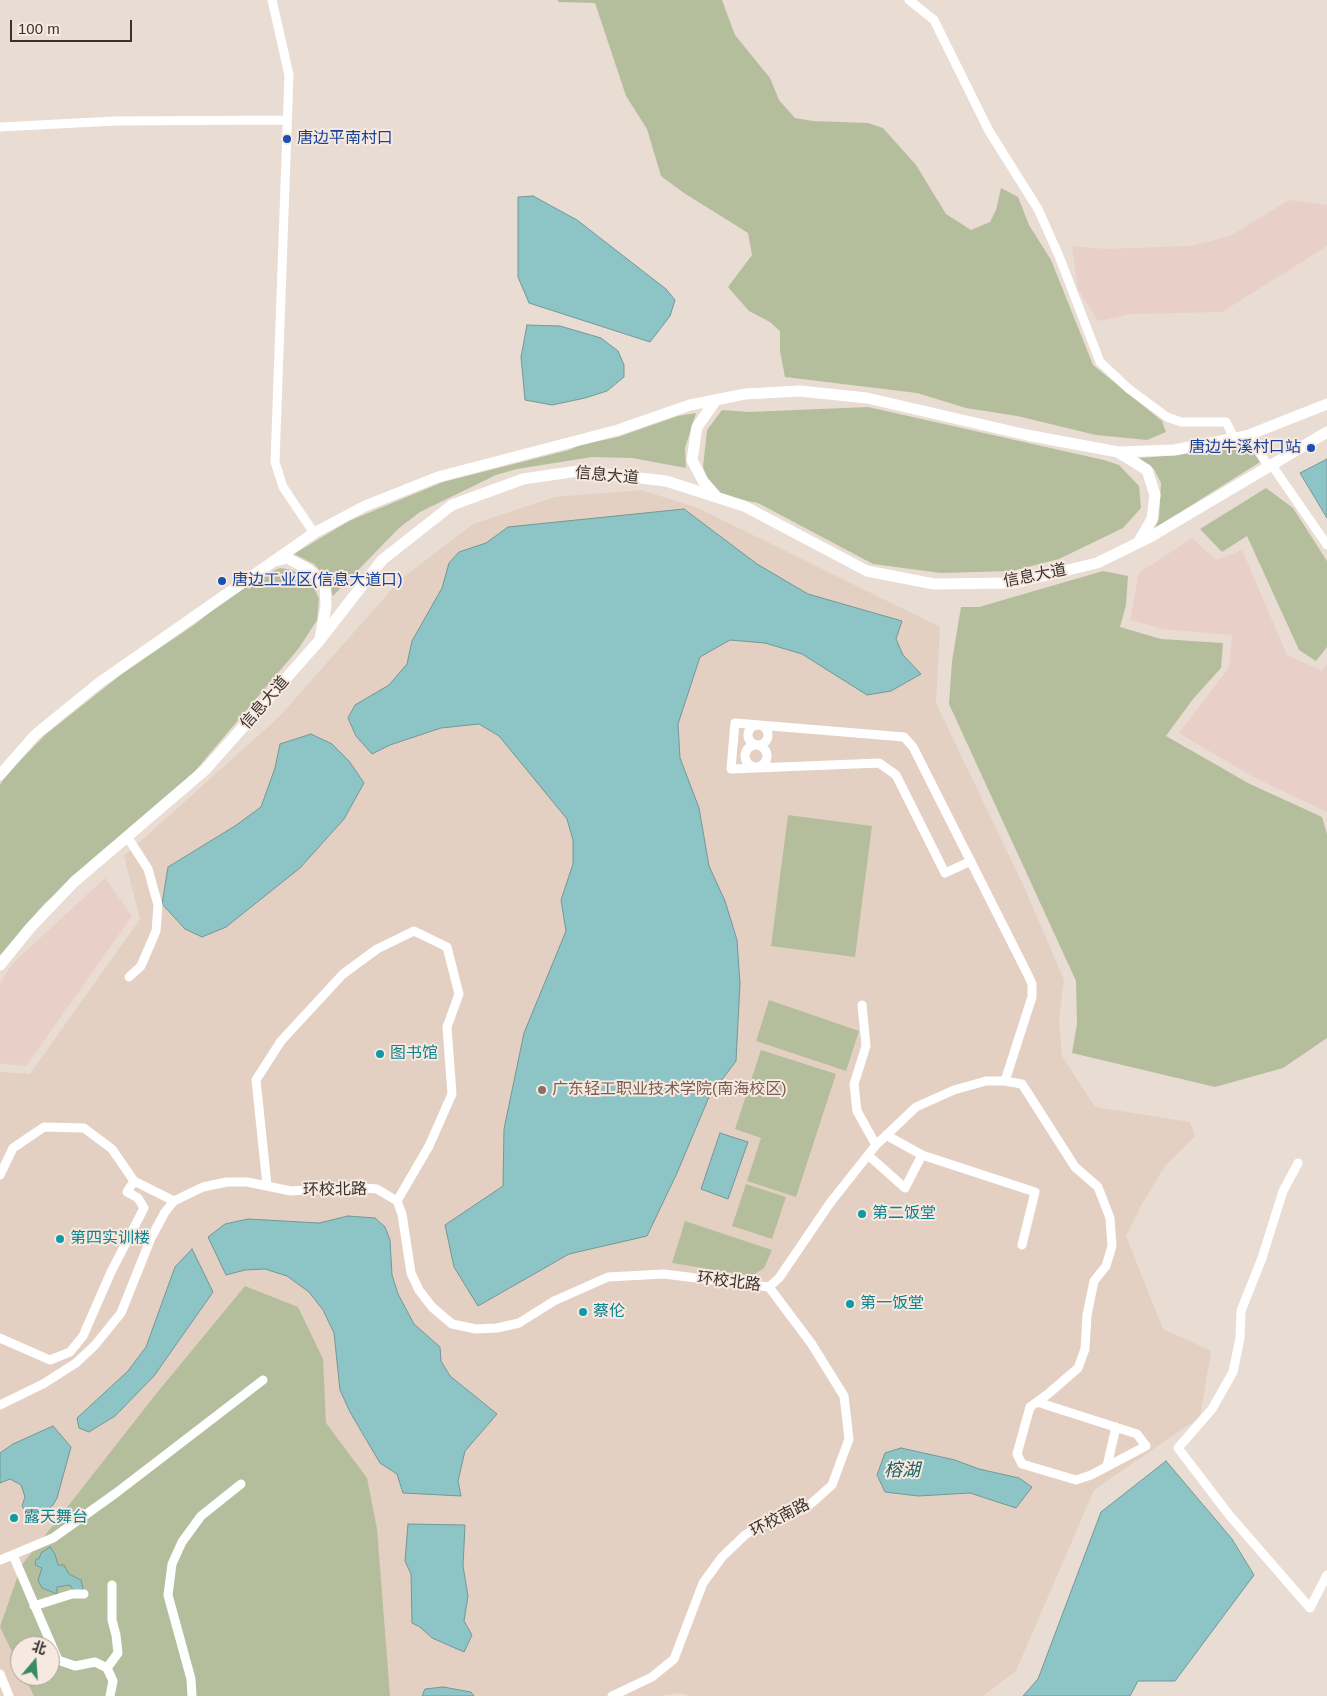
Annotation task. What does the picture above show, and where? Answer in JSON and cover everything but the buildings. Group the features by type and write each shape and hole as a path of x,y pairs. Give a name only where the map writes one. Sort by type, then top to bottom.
{"main road":[{"name":"信息大道","path":"0,774 35,735 99,683 314,533 365,506 438,478 618,430 690,405 745,394 800,391 867,398 1027,435 1118,452 1174,450 1249,435 1327,404"},
{"path":"716,400 697,428 692,460 703,481 717,497"},
{"name":"信息大道","path":"0,966 30,928 74,882 128,838 205,770 319,641 382,560 452,505 523,478 578,471 666,481 744,506 867,571 934,584 1014,583 1097,563 1138,543 1327,432"},
{"path":"1118,452 1147,470 1156,495 1152,519 1138,543"},
{"path":"269,563 287,558 308,569 325,584 326,606 319,641"}],"street":[{"path":"272,0 289,76 274,462 283,487 314,533"},
{"path":"909,0 934,20 989,131 1038,210 1059,256 1100,362 1129,389 1167,417 1181,422 1226,422 1234,438"},
{"path":"0,126 115,121 287,120"},
{"path":"1249,435 1327,545"},
{"path":"971,862 945,873 896,775 878,763 732,769 735,723 904,737 913,747 971,862 1032,984 1032,998 1005,1081"},
{"path":"757,745 747,750 745,757 748,764 755,767 762,766 767,757 763,747 757,745 750,742 747,735 749,729 758,725 764,727 768,736 765,741 757,745"},
{"path":"128,838 148,869 158,905 156,931 141,966 129,977"},
{"path":"267,1185 256,1080 281,1042 343,974 378,949 414,931 448,947 459,994 446,1027 452,1094 429,1146 397,1201"},
{"path":"862,1005 866,1046 854,1084 857,1110 876,1145"},
{"path":"769,1287 779,1278 826,1208 876,1145 916,1107 946,1093 986,1081 1005,1081 1022,1084 1075,1167 1098,1187 1110,1218 1112,1246 1106,1266 1094,1281 1087,1315 1085,1349 1078,1368 1030,1407 1017,1454 1022,1464 1076,1480 1146,1446 1137,1434 1037,1402"},
{"path":"0,1175 13,1148 44,1127 84,1128 112,1149 134,1181 174,1201"},
{"path":"886,1135 922,1155 1035,1192 1022,1246"},
{"path":"868,1155 905,1188 922,1155"},
{"path":"1298,1163 1283,1191 1262,1258 1241,1311 1240,1338 1233,1372 1212,1408 1178,1448 1230,1516 1310,1608 1327,1575"},
{"path":"0,1338 50,1360 70,1352 83,1336 111,1272 144,1208 138,1198 127,1192 134,1181"},
{"name":"环校北路","path":"0,1405 43,1384 76,1364 95,1345 121,1312 151,1238 165,1212 174,1201 203,1186 227,1182 267,1185 291,1191 352,1187 377,1190 397,1201 402,1214 411,1272 418,1290 432,1307 452,1324 476,1329 497,1328 519,1323 554,1301 608,1276 664,1274 769,1287"},
{"name":"环校南路","path":"612,1696 652,1677 674,1659 703,1583 722,1557 739,1541 772,1518 805,1509 832,1485 849,1439 844,1396 811,1343 769,1287"},
{"path":"0,1560 61,1532 116,1493 263,1380"},
{"path":"1107,1466 1116,1428"},
{"path":"192,1696 191,1679 168,1595 172,1564 182,1542 201,1516 241,1484"},
{"path":"13,1555 58,1660 75,1666 95,1662 107,1668 112,1681 110,1696"},
{"path":"107,1668 118,1653 112,1620 112,1585"},
{"path":"34,1606 72,1594 84,1594"},
{"path":"0,1674 9,1696 19,1696"}],"shaded area":[{"path":"1289,200 1327,205 1327,246 1222,312 1131,314 1098,321 1078,289 1072,246 1106,249 1191,246 1230,236"},
{"name":"广东轻工职业技术学院(南海校区)","path":"641,490 698,508 940,627 936,703 1025,889 1064,980 1059,1019 1062,1056 1095,1107 1190,1122 1195,1136 1165,1166 1142,1204 1126,1236 1163,1329 1211,1351 1200,1417 1094,1490 1016,1671 983,1696 692,1696 680,1693 659,1696 0,1696 0,1072 30,1074 140,919 124,856 279,717 400,580 473,524 555,497"},
{"path":"1192,538 1216,560 1242,550 1287,655 1322,671 1327,664 1327,812 1253,777 1179,733 1229,668 1232,635 1163,629 1130,620 1139,573"},
{"path":"105,878 132,916 26,1066 0,1064 0,984 12,964"}],"green space":[{"path":"558,0 722,0 735,35 770,78 779,100 795,118 813,121 868,123 883,128 916,165 946,214 971,230 990,222 996,210 1001,188 1018,197 1029,225 1051,260 1093,365 1162,421 1166,432 1147,440 1096,435 1017,416 966,408 917,393 785,377 780,351 780,331 770,322 749,311 728,287 752,255 748,233 684,193 661,176 647,129 626,96 595,3 558,2"},
{"path":"868,407 1119,465 1139,486 1141,508 1123,528 1059,559 1012,571 941,573 873,564 758,503 714,495 703,467 707,430 722,410 749,412"},
{"path":"696,413 685,448 686,468 632,458 592,457 517,469 496,475 420,512 399,528 333,596 329,581 314,564 294,554 349,521 443,482 569,450 580,445 618,437 678,416"},
{"path":"1246,443 1260,462 1155,528 1159,519 1161,483 1154,469 1139,458 1179,455"},
{"path":"1266,488 1293,508 1327,561 1327,647 1316,661 1299,650 1247,536 1222,552 1200,529"},
{"path":"280,568 292,570 311,581 319,599 317,620 299,648 190,777 44,904 0,955 0,785 6,775 45,735 123,673 194,625 260,576"},
{"path":"1103,571 1128,576 1126,605 1120,627 1161,639 1223,643 1221,668 1193,699 1166,736 1248,783 1322,817 1327,834 1327,1038 1283,1068 1215,1087 1072,1053 1077,1024 1076,981 949,704 952,661 961,607 979,607"},
{"path":"788,815 872,826 855,957 771,946"},
{"path":"769,1000 859,1031 846,1071 756,1041"},
{"path":"761,1050 836,1074 796,1197 747,1181 761,1138 735,1129"},
{"path":"746,1184 786,1197 772,1239 732,1226"},
{"path":"685,1221 772,1250 764,1268 755,1274 746,1275 672,1263"},
{"path":"245,1286 298,1307 323,1359 326,1423 367,1478 377,1529 390,1696 34,1696 29,1686 60,1686 60,1636 10,1636 10,1648 0,1627 21,1566 156,1394"}],"water":[{"path":"533,196 577,220 666,289 675,300 670,316 650,342 529,303 518,277 518,197"},
{"path":"527,325 560,326 601,338 618,351 624,365 624,377 607,391 585,398 552,405 525,400 521,357"},
{"path":"1327,459 1327,518 1300,473"},
{"path":"684,509 757,564 808,594 902,621 896,639 903,655 921,674 891,691 867,695 802,654 765,643 730,640 700,657 678,724 680,758 699,808 709,866 725,901 737,940 740,984 736,1061 709,1097 677,1173 647,1236 569,1254 478,1306 454,1267 445,1225 503,1186 504,1129 524,1033 566,931 561,900 573,864 573,840 567,819 499,736 479,724 441,728 390,745 372,754 356,736 348,718 355,705 389,685 407,664 412,641 442,588 449,563 459,552 486,543 508,527"},
{"path":"311,734 332,744 349,761 364,783 344,819 300,868 226,927 202,937 185,929 162,904 168,867 235,826 261,807 275,768 280,744"},
{"path":"720,1133 748,1142 728,1199 701,1189"},
{"path":"348,1216 375,1218 385,1227 390,1240 392,1275 398,1294 414,1324 440,1347 441,1361 450,1376 497,1414 465,1451 458,1481 461,1496 403,1493 397,1474 380,1463 350,1412 340,1390 334,1333 323,1310 309,1292 287,1276 265,1269 245,1270 226,1275 208,1237 225,1224 248,1219 319,1223"},
{"path":"192,1249 213,1292 154,1376 115,1416 89,1432 79,1428 77,1418 128,1371 146,1347 175,1267"},
{"path":"53,1426 71,1447 57,1498 53,1505 33,1523 22,1506 25,1497 21,1485 10,1479 0,1483 0,1453 13,1444"},
{"name":"榕湖","path":"901,1448 955,1460 979,1469 1019,1478 1032,1487 1016,1508 970,1493 918,1496 885,1492 877,1475 885,1453"},
{"path":"1166,1461 1232,1539 1254,1575 1175,1681 1138,1681 1130,1696 1023,1696 1038,1679 1101,1512"},
{"path":"408,1524 465,1525 463,1566 468,1596 464,1621 472,1635 464,1652 432,1638 420,1627 412,1623 411,1574 405,1561"},
{"path":"50,1547 55,1554 58,1565 64,1565 69,1574 81,1580 83,1589 79,1591 73,1590 70,1585 57,1587 57,1594 42,1588 38,1580 42,1568 35,1565 36,1559 39,1559 41,1553"},
{"path":"443,1687 471,1692 474,1696 422,1696 425,1689"}],"place":[{"name":"唐边平南村口","path":"287,139"},
{"name":"唐边牛溪村口站","path":"1311,448"},
{"name":"唐边工业区(信息大道口)","path":"222,581"},
{"name":"图书馆","path":"380,1054"},
{"name":"广东轻工职业技术学院(南海校区)","path":"542,1090"},
{"name":"第二饭堂","path":"862,1214"},
{"name":"第四实训楼","path":"60,1239"},
{"name":"第一饭堂","path":"850,1304"},
{"name":"蔡伦","path":"583,1312"},
{"name":"露天舞台","path":"14,1518"}]}
